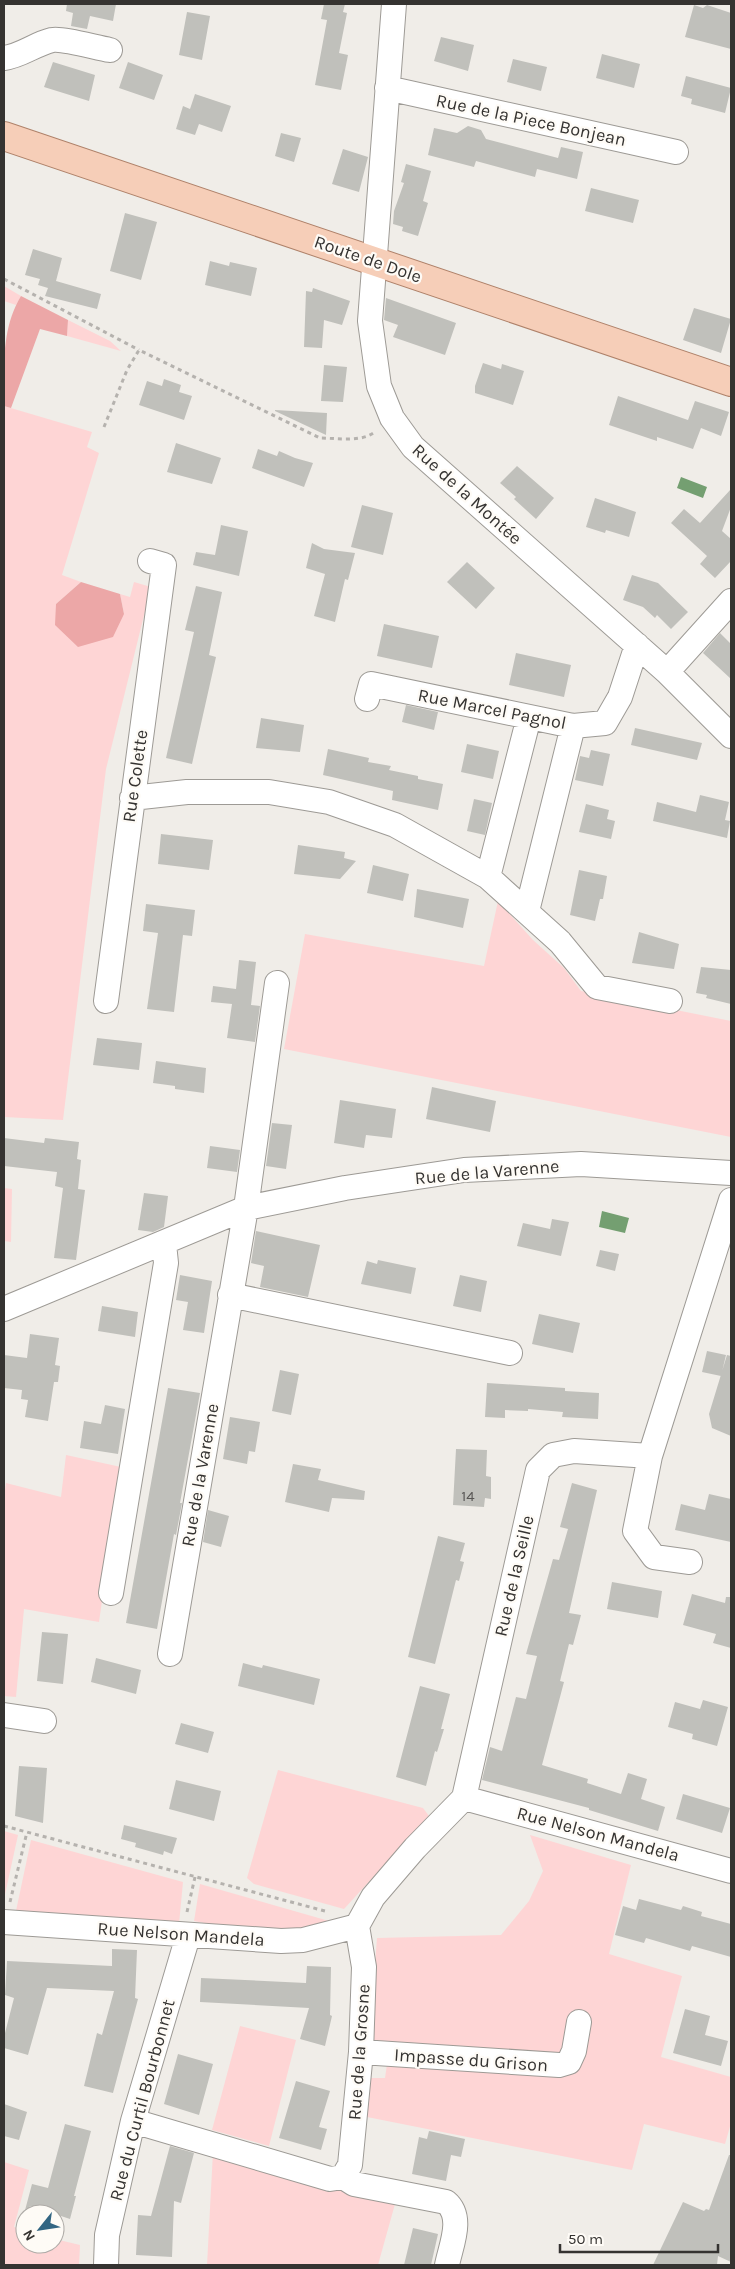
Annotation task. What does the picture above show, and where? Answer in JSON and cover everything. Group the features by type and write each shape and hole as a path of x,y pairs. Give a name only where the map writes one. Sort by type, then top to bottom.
{"main road":[{"name":"Route de Dole","path":"4,136 731,382"}],"street":[{"path":"375,261 394,4"},
{"path":"4,58 12,57 37,44 55,40 110,50"},
{"name":"Rue de la Piece Bonjean","path":"387,88 676,152"},
{"name":"Rue de la Montée","path":"375,261 370,321 379,386 392,418 413,447 667,672 731,736"},
{"name":"Rue Colette","path":"106,1001 164,565 150,562"},
{"path":"667,672 731,601"},
{"name":"Rue Marcel Pagnol","path":"367,699 371,684 572,726 605,723 620,697 637,645"},
{"path":"488,877 529,717"},
{"path":"527,911 572,726"},
{"path":"132,798 187,792 269,792 329,802 395,825 488,877 560,942 597,987 670,1002"},
{"name":"Rue de la Varenne","path":"170,1654 246,1208 277,983"},
{"name":"Rue de la Varenne","path":"4,1309 164,1244 246,1208 345,1188 464,1170 581,1164 731,1173"},
{"path":"690,1562 654,1557 635,1531 650,1456 731,1200"},
{"path":"111,1594 166,1263 164,1244"},
{"path":"230,1295 510,1353"},
{"name":"Rue de la Seille","path":"464,1798 538,1470 553,1455 574,1451 650,1456"},
{"path":"4,1715 44,1721"},
{"path":"357,1926 373,1897 415,1848 464,1798"},
{"name":"Rue Nelson Mandela","path":"464,1798 731,1871"},
{"name":"Rue Nelson Mandela","path":"5,1922 281,1941 303,1940 357,1926"},
{"name":"Rue de la Grosne","path":"343,2177 350,2165 361,2052 364,1967 357,1926"},
{"name":"Rue du Curtil Bourbonnet","path":"106,2265 107,2235 133,2121 188,1936"},
{"name":"Impasse du Grison","path":"361,2052 559,2066 568,2062 574,2051 579,2022"},
{"path":"133,2121 330,2179 343,2177 354,2184 446,2202 454,2209 456,2219 447,2265"}],"path":[{"path":"4,279 139,350 320,438 371,436 392,418"},
{"path":"104,426 127,370 139,350"},
{"path":"4,1826 331,1912 357,1926"},
{"path":"5,1922 27,1832"},
{"path":"188,1936 187,1912 195,1877"}],"shaded area":[{"path":"4,286 21,296 16,305 4,301"},
{"path":"21,296 68,320 67,336 40,329 11,408 4,406 5,349 10,322"},
{"path":"68,320 110,341 121,351 67,336"},
{"path":"4,406 92,432 87,447 99,453 62,575 81,582 56,604 124,614 120,594 130,597 134,582 151,587 106,769 63,1120 4,1117"},
{"path":"681,477 707,487 703,498 677,488"},
{"path":"81,582 120,594 124,614 113,637 78,647 55,625 56,604"},
{"path":"498,901 533,940 564,968 581,991 731,1021 731,1137 284,1049 305,934 484,966"},
{"path":"4,1188 12,1189 11,1242 4,1241"},
{"path":"602,1211 629,1218 625,1233 599,1227"},
{"path":"66,1455 121,1467 99,1622 24,1609 16,1697 4,1696 4,1496 6,1483 61,1497"},
{"path":"278,1770 423,1808 429,1816 344,1909 254,1884 247,1878"},
{"path":"4,1831 18,1835 4,1899"},
{"path":"530,1835 631,1865 609,1954 682,1976 661,2057 731,2077 731,2123 725,2144 644,2124 632,2170 367,2117 368,2078 385,2078 387,2064 558,2071 570,2042 555,2058 369,2041 377,1938 501,1935 529,1901 543,1871"},
{"path":"31,1840 183,1882 179,1924 16,1911"},
{"path":"200,1884 329,1921 320,1926 260,1934 194,1921"},
{"path":"240,2026 296,2040 269,2146 212,2130"},
{"path":"213,2152 395,2204 378,2265 207,2265"},
{"path":"4,2162 29,2170 20,2204 15,2204 15,2254 65,2254 65,2241 80,2245 79,2265 4,2265"}],"building":[{"path":"67,4 116,4 113,21 90,16 87,29 71,26 73,13 66,11"},
{"path":"324,4 345,4 343,12 347,13 339,53 348,55 341,90 315,85 327,20 321,19"},
{"path":"694,5 703,8 707,5 731,13 731,49 685,37"},
{"path":"187,12 210,16 202,60 179,55"},
{"path":"441,37 474,45 468,71 434,61"},
{"path":"602,54 640,64 634,88 596,78"},
{"path":"513,59 547,67 541,91 507,82"},
{"path":"53,62 95,75 89,101 44,87"},
{"path":"128,62 163,75 154,100 119,88"},
{"path":"686,76 731,88 725,113 691,104 692,99 681,96"},
{"path":"195,94 231,106 222,132 199,124 195,135 176,129 183,106 190,109"},
{"path":"468,126 481,130 486,139 558,158 561,147 583,152 577,179 537,169 535,177 476,161 474,167 428,155 434,128 457,133"},
{"path":"281,133 301,138 294,162 275,156"},
{"path":"343,149 368,157 359,192 332,184"},
{"path":"406,164 431,171 423,201 428,203 418,236 402,231 403,227 393,224 394,211 404,183 401,182"},
{"path":"591,188 639,200 633,223 585,211"},
{"path":"125,213 157,222 141,280 110,271"},
{"path":"33,249 62,258 56,281 101,294 97,309 45,296 48,288 38,285 40,279 25,275"},
{"path":"210,261 229,266 230,262 257,268 251,296 205,285"},
{"path":"313,288 350,301 342,325 324,320 322,348 304,347 306,291 312,292"},
{"path":"386,298 456,323 445,355 393,337 398,325 384,320"},
{"path":"694,308 731,319 721,353 683,340"},
{"path":"483,363 501,369 502,364 524,371 513,405 475,393 475,386"},
{"path":"324,365 347,367 343,402 321,401"},
{"path":"164,379 181,385 179,392 192,396 184,420 139,405 147,381 162,386"},
{"path":"618,396 688,420 695,401 729,412 721,436 701,428 693,449 657,437 657,441 609,425"},
{"path":"275,411 327,413 326,435"},
{"path":"176,443 221,458 212,484 167,472"},
{"path":"258,449 277,456 279,451 313,463 304,487 252,468"},
{"path":"517,466 554,498 536,519 500,483"},
{"path":"731,489 731,507 722,531 731,539 731,561 715,578 700,564 707,556 671,523 684,509 700,523"},
{"path":"595,498 636,512 629,537 606,530 605,533 586,527"},
{"path":"362,505 393,513 383,555 351,547"},
{"path":"221,525 248,531 239,576 193,565 196,552 215,555"},
{"path":"312,543 324,549 355,553 348,580 345,579 335,622 314,616 325,574 306,568"},
{"path":"467,562 495,588 476,609 447,582"},
{"path":"632,575 658,583 688,612 671,629 657,615 655,618 643,607 623,600"},
{"path":"196,586 222,592 209,655 216,657 192,764 166,758 194,632 185,630"},
{"path":"384,624 439,636 432,668 377,656"},
{"path":"720,633 731,644 731,679 703,653"},
{"path":"516,653 571,665 564,697 509,685"},
{"path":"406,705 438,712 434,730 402,722"},
{"path":"261,718 304,725 300,752 256,748"},
{"path":"635,728 702,743 697,760 631,745"},
{"path":"467,744 499,751 493,779 461,772"},
{"path":"328,749 369,758 368,762 391,766 389,770 443,784 438,810 392,800 393,791 323,775"},
{"path":"591,750 610,754 603,786 575,780 580,756 589,758"},
{"path":"700,795 729,802 725,820 730,821 727,838 653,821 657,802 696,812"},
{"path":"474,799 492,803 485,835 467,831"},
{"path":"586,804 609,810 607,819 615,821 611,839 579,832"},
{"path":"161,834 213,840 209,870 158,864"},
{"path":"298,845 345,852 344,858 356,861 340,879 294,874"},
{"path":"373,865 409,874 403,901 367,893"},
{"path":"579,870 607,876 603,899 600,899 595,921 570,915"},
{"path":"417,889 469,899 463,928 414,917"},
{"path":"146,904 195,910 192,936 183,935 174,1012 147,1009 158,933 143,931"},
{"path":"639,932 679,944 674,969 632,963"},
{"path":"239,960 256,962 251,1005 260,1006 255,1042 227,1038 232,1004 211,1002 213,986 236,989"},
{"path":"701,967 731,970 731,1004 706,998 707,995 696,993"},
{"path":"97,1038 142,1043 139,1070 93,1065"},
{"path":"156,1061 206,1068 204,1093 175,1089 175,1086 153,1083"},
{"path":"432,1087 496,1101 490,1132 426,1119"},
{"path":"340,1100 396,1109 392,1138 366,1135 364,1148 334,1143"},
{"path":"272,1123 292,1125 286,1169 266,1166"},
{"path":"4,1138 44,1143 45,1138 79,1142 77,1159 81,1160 78,1189 85,1190 76,1260 54,1258 63,1188 55,1186 57,1172 4,1166"},
{"path":"210,1146 240,1150 237,1172 207,1168"},
{"path":"144,1193 168,1196 164,1227 153,1232 138,1230"},
{"path":"552,1219 569,1222 561,1256 517,1246 523,1223 550,1229"},
{"path":"256,1231 320,1245 308,1297 260,1287 264,1266 251,1263"},
{"path":"600,1250 619,1254 615,1271 596,1266"},
{"path":"378,1260 416,1268 411,1294 361,1284 367,1261 377,1264"},
{"path":"180,1275 212,1281 204,1333 183,1330 188,1302 176,1300"},
{"path":"460,1275 487,1281 481,1312 453,1306"},
{"path":"102,1306 138,1312 135,1337 98,1331"},
{"path":"539,1314 580,1323 573,1353 532,1344"},
{"path":"30,1334 59,1338 55,1365 60,1366 58,1382 54,1382 48,1421 25,1417 28,1400 21,1399 22,1390 4,1388 4,1355 27,1358"},
{"path":"707,1351 726,1355 721,1376 702,1372"},
{"path":"727,1355 731,1356 731,1436 712,1428 709,1414"},
{"path":"280,1370 299,1374 291,1415 272,1411"},
{"path":"487,1383 565,1388 565,1391 599,1393 598,1419 562,1417 563,1412 528,1409 528,1411 505,1410 505,1418 485,1417"},
{"path":"168,1388 200,1393 180,1503 182,1503 176,1535 174,1534 157,1629 126,1623"},
{"path":"105,1405 125,1409 118,1454 80,1448 84,1421 101,1424"},
{"path":"230,1417 260,1422 255,1452 249,1451 247,1464 223,1459"},
{"path":"456,1449 487,1450 486,1476 491,1477 491,1499 485,1498 484,1507 453,1505"},
{"path":"293,1464 321,1469 318,1480 365,1491 364,1500 332,1498 329,1512 285,1502"},
{"path":"572,1483 597,1490 569,1613 581,1615 573,1645 569,1644 560,1681 564,1682 542,1765 588,1779 587,1783 621,1794 628,1773 647,1779 641,1799 665,1807 658,1831 589,1810 589,1808 482,1780 490,1747 502,1751 516,1697 526,1699 537,1656 526,1654 553,1559 559,1560 568,1529 560,1527"},
{"path":"709,1494 731,1499 731,1542 675,1530 681,1504 705,1510"},
{"path":"208,1510 229,1516 221,1547 203,1542"},
{"path":"438,1536 465,1543 460,1561 464,1562 459,1581 456,1580 435,1664 408,1657"},
{"path":"612,1582 662,1591 658,1618 607,1609"},
{"path":"692,1594 725,1603 726,1597 731,1597 731,1648 713,1643 716,1634 683,1625"},
{"path":"42,1632 68,1634 63,1684 37,1681"},
{"path":"96,1658 141,1670 136,1694 91,1682"},
{"path":"243,1663 262,1668 263,1665 320,1679 314,1705 238,1686"},
{"path":"420,1686 450,1694 441,1729 444,1729 437,1752 435,1751 426,1786 396,1777"},
{"path":"703,1700 728,1707 717,1746 692,1739 693,1734 668,1727 675,1702 700,1709"},
{"path":"181,1723 214,1732 208,1753 175,1744"},
{"path":"19,1766 47,1768 43,1823 15,1816"},
{"path":"176,1780 221,1791 214,1821 169,1809"},
{"path":"683,1794 730,1808 722,1833 676,1819"},
{"path":"124,1825 177,1838 172,1854 164,1851 163,1855 135,1847 136,1843 121,1839"},
{"path":"639,1899 681,1910 683,1906 702,1912 701,1916 731,1924 731,1957 692,1946 690,1951 646,1938 644,1943 615,1935 623,1906 636,1910"},
{"path":"112,1949 137,1950 135,1998 138,1999 113,2093 84,2086 97,2033 102,2035 114,1991 47,1988 28,2055 4,2048 4,2037 14,1998 5,1995 7,1961 112,1966"},
{"path":"307,1966 331,1967 330,2015 332,2016 325,2046 300,2039 309,2008 200,2002 201,1978 306,1983"},
{"path":"685,2009 710,2016 705,2035 728,2041 721,2066 673,2053"},
{"path":"178,2054 213,2064 199,2115 164,2104"},
{"path":"296,2081 330,2091 319,2127 327,2129 321,2150 279,2138"},
{"path":"4,2104 27,2112 19,2140 4,2136"},
{"path":"65,2124 91,2131 70,2219 65,2217 65,2204 27,2204 32,2184 48,2188"},
{"path":"429,2131 465,2139 461,2157 451,2155 446,2181 412,2174 419,2137 427,2139"},
{"path":"170,2146 194,2153 181,2203 174,2201 172,2257 136,2255 138,2215 151,2216"},
{"path":"729,2155 731,2155 731,2262 718,2256 717,2265 653,2265 683,2202 704,2211 706,2209 709,2210"},
{"path":"413,2228 438,2234 431,2265 404,2265"}]}
